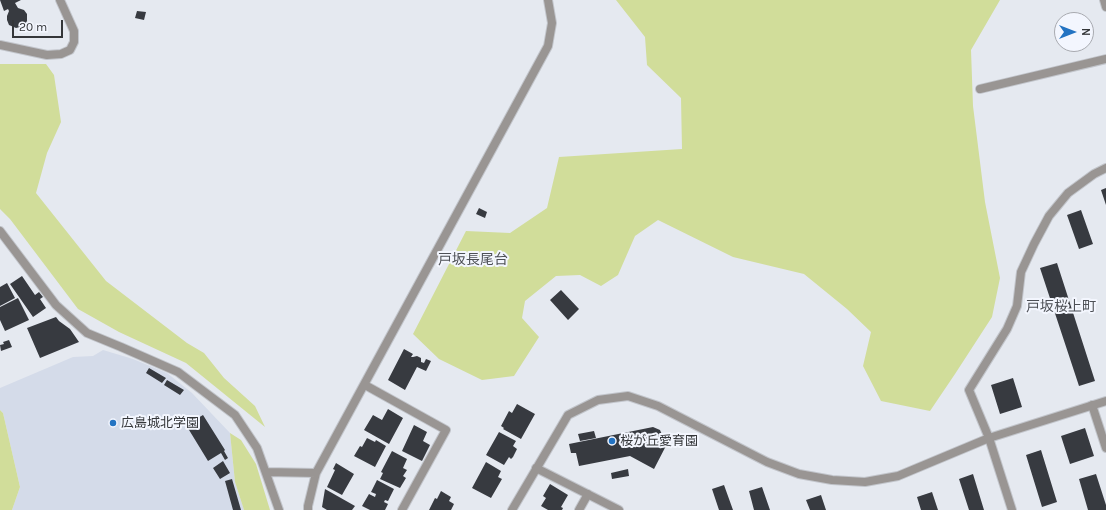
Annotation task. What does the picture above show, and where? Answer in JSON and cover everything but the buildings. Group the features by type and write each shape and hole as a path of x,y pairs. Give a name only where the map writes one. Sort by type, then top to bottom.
{"street":[{"path":"0,45 46,55 61,54 70,50 74,42 74,32 60,0"},
{"path":"308,510 316,472 365,385 548,46 552,23 548,0"},
{"path":"1104,0 1106,7"},
{"path":"980,89 1106,59"},
{"path":"1012,510 989,438 969,390 1007,329 1017,306 1021,272 1049,216 1068,193 1094,174 1106,168"},
{"path":"0,231 56,305 87,333 122,346 178,372 235,415 257,448 279,510"},
{"path":"365,385 446,430 402,510"},
{"path":"512,510 568,415 598,400 628,396 658,406 767,462 798,474 832,480 865,482 898,476 989,438 1106,401"},
{"path":"1092,405 1106,448"},
{"path":"536,468 619,510"},
{"path":"266,472 316,472"},
{"path":"579,510 588,494"}],"shaded area":[{"name":"広島城北学園","path":"103,350 133,359 167,373 192,393 230,433 235,482 244,510 12,510 20,487 3,413 0,410 0,388 73,357 93,356"}],"green space":[{"path":"616,0 1000,0 971,50 973,106 985,202 1000,278 992,317 930,411 881,401 863,366 871,332 847,309 804,274 733,257 658,220 635,236 618,275 601,286 580,275 556,276 525,301 522,318 539,337 514,376 482,380 439,359 413,334 466,231 510,233 547,208 559,157 682,149 681,98 647,65 645,37"},
{"path":"0,64 46,64 54,75 61,122 47,153 36,193 106,281 187,343 204,353 224,378 255,406 265,427 186,363 119,332 78,309 10,219 0,209"},
{"path":"0,410 3,413 20,487 12,510 0,510"},
{"path":"230,433 241,440 256,464 270,510 244,510 235,482"}],"place":[{"name":"広島城北学園","path":"113,423"},
{"name":"桜が丘愛育園","path":"612,441"}],"district":[{"name":"戸坂長尾台","path":"473,260"},
{"name":"戸坂桜上町","path":"1061,307"}]}
